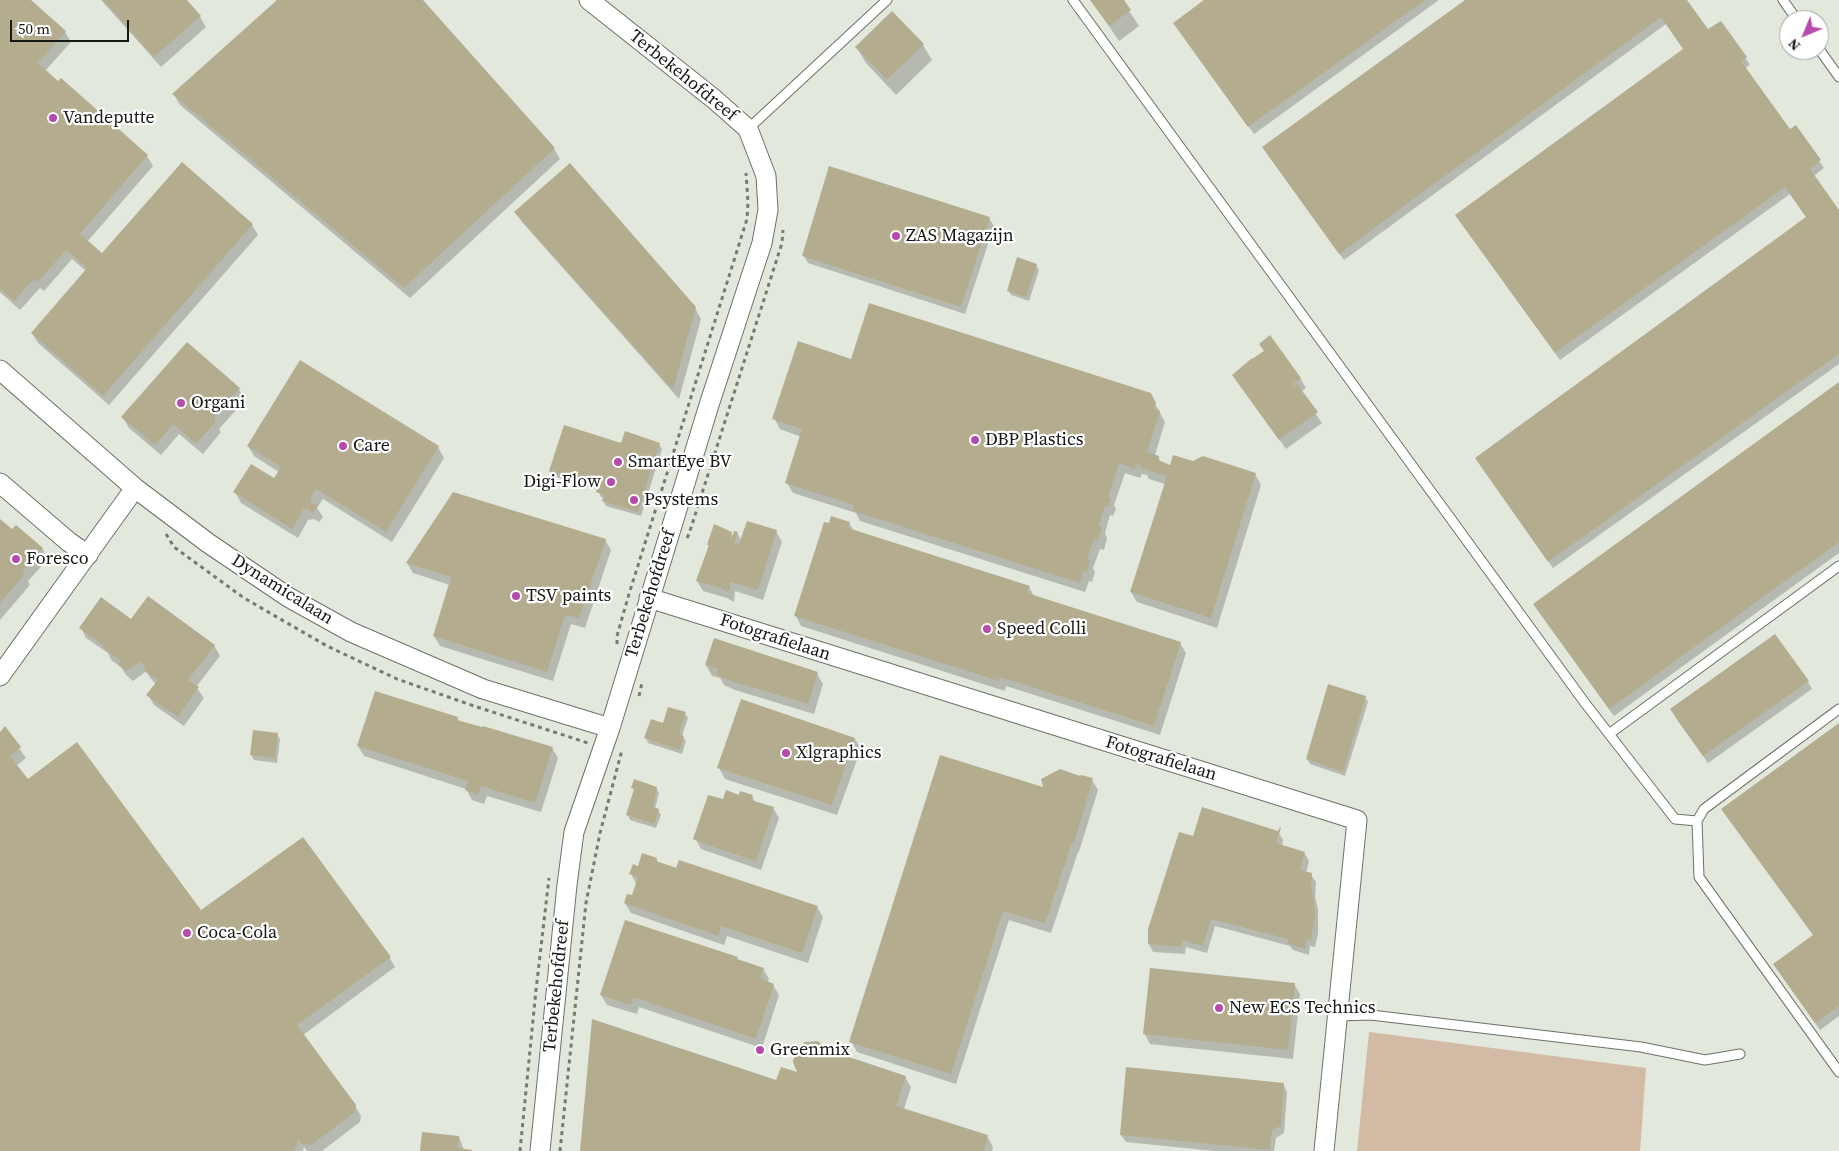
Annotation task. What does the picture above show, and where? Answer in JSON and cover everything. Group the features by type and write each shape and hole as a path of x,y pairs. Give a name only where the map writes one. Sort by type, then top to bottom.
{"street":[{"name":"Terbekehofdreef","path":"540,1151 574,832 610,728 649,598 762,243 768,210 766,176 748,129 714,99 589,0"},
{"name":"Dynamicalaan","path":"0,370 135,488 208,543 280,592 351,632 483,689 610,728"},
{"path":"0,483 69,542 88,555"},
{"path":"0,676 135,488"},
{"name":"Fotografielaan","path":"649,598 1356,820 1324,1151"}],"lane":[{"path":"748,129 887,0"},
{"path":"1073,0 1609,734 1675,819 1697,821"},
{"path":"1826,60 1839,77"},
{"path":"1609,734 1839,566"},
{"path":"1839,709 1704,809 1697,821 1699,877 1839,1072"},
{"path":"1338,1016 1371,1015 1622,1045 1705,1060 1740,1054"}],"path":[{"path":"618,652 616,636 747,219 748,202 745,168"},
{"path":"560,1151 586,903 600,832 623,747"}],"shaded area":[{"path":"1369,1032 1646,1068 1640,1151 1357,1151"}],"building":[{"path":"0,0 31,0 66,31 38,63 58,81 61,78 148,155 80,234 102,253 182,162 253,224 103,396 31,333 87,268 66,250 38,282 34,279 14,301 0,288"},
{"path":"103,0 187,0 201,16 154,57"},
{"path":"277,0 423,0 555,148 404,288 172,94"},
{"path":"1090,0 1124,0 1131,10 1109,26"},
{"path":"1204,0 1425,0 1248,127 1173,23"},
{"path":"1465,0 1687,0 1708,29 1721,21 1747,57 1741,61 1790,129 1796,125 1821,160 1810,169 1839,210 1839,354 1548,562 1475,458 1806,217 1785,187 1555,353 1455,215 1683,49 1661,17 1339,254 1262,147"},
{"path":"892,11 924,44 887,80 855,47"},
{"path":"570,163 696,307 673,390 514,212"},
{"name":"ZAS Magazijn","path":"829,166 990,217 961,307 802,256"},
{"path":"1017,257 1037,264 1026,297 1007,291"},
{"name":"DBP Plastics","path":"869,303 1151,393 1156,403 1154,409 1160,411 1147,452 1159,456 1158,460 1170,465 1173,455 1193,461 1203,456 1256,473 1211,618 1130,592 1167,476 1141,468 1142,466 1136,464 1135,469 1119,463 1108,497 1111,498 1108,507 1105,506 1099,526 1102,527 1098,541 1094,539 1087,559 1090,561 1087,572 1083,571 1080,583 853,511 854,505 785,483 802,429 772,419 798,341 851,359"},
{"path":"1270,335 1301,378 1293,384 1295,386 1297,384 1318,412 1279,440 1232,375 1252,358 1264,351 1259,344"},
{"name":"Organi","path":"187,342 240,388 214,418 216,421 196,444 173,424 155,445 121,417"},
{"name":"Care","path":"300,360 439,446 386,532 316,489 311,502 318,506 313,513 307,509 303,510 292,529 233,492 251,464 274,478 281,467 247,446"},
{"path":"1839,382 1839,542 1609,709 1533,604"},
{"path":"564,425 621,443 625,431 660,443 638,512 602,501 604,495 596,492 598,487 549,471"},
{"name":"TSV paints","path":"453,492 606,539 579,618 565,615 547,672 433,636 451,577 406,563"},
{"name":"Speed Colli","path":"831,516 850,522 848,528 1030,586 1027,593 1181,642 1154,726 1000,677 999,681 794,616 824,522 829,523"},
{"name":"Foresco","path":"0,519 12,529 16,525 43,548 22,571 25,574 0,603"},
{"path":"747,521 777,530 758,590 730,582 728,592 722,588 696,581 709,545 707,545 714,524 732,532 731,541 734,531 738,532 734,543 739,544"},
{"path":"148,596 215,645 188,680 199,687 178,717 146,695 158,680 143,669 145,666 139,662 127,671 118,665 122,659 119,660 104,649 103,645 79,628 101,597 131,619"},
{"path":"1775,634 1809,681 1703,756 1670,709"},
{"path":"714,638 818,672 808,704 716,675 718,669 705,665"},
{"path":"1328,684 1366,696 1343,772 1306,759"},
{"path":"375,691 458,717 457,720 553,747 535,803 481,786 478,795 465,790 468,781 357,746"},
{"name":"Xlgraphics","path":"741,699 855,738 832,805 717,768"},
{"path":"668,707 686,712 679,734 684,736 680,750 644,738 651,719 663,723"},
{"path":"1839,723 1839,1006 1815,1023 1773,964 1813,935 1721,809"},
{"name":"Coca-Cola","path":"5,726 21,747 10,756 28,779 77,742 201,910 303,837 391,957 297,1025 356,1105 355,1112 311,1145 302,1144 298,1139 294,1151 0,1151 0,732"},
{"path":"253,730 278,733 275,758 250,755"},
{"path":"940,755 1043,787 1041,779 1060,769 1093,778 1074,843 1072,842 1045,923 1003,911 951,1074 849,1042"},
{"path":"634,779 657,787 653,807 659,809 654,824 626,815 634,789 631,788"},
{"path":"726,790 739,795 740,791 753,795 751,800 774,807 756,861 693,839 708,795 723,799"},
{"path":"1202,807 1278,831 1280,827 1276,843 1305,852 1300,870 1312,873 1311,888 1315,915 1311,940 1307,939 1305,949 1287,943 1288,939 1211,919 1203,946 1182,940 1181,947 1148,944 1148,929 1179,832 1193,836"},
{"path":"642,853 657,858 656,861 676,868 679,860 818,906 802,953 721,926 718,936 624,903 627,894 632,895 638,877 629,874 633,864 638,866"},
{"path":"625,920 738,957 737,959 764,968 760,978 774,984 756,1039 633,997 631,1005 600,995"},
{"name":"New ECS Technics","path":"1150,968 1295,983 1288,1050 1143,1034"},
{"path":"592,1019 776,1080 781,1067 797,1072 793,1062 796,1048 805,1042 818,1041 828,1050 906,1076 896,1106 988,1135 984,1151 580,1151"},
{"path":"1126,1067 1284,1083 1281,1126 1272,1130 1270,1150 1120,1135"},
{"path":"422,1132 459,1136 458,1148 472,1151 420,1151"}],"place":[{"name":"Vandeputte","path":"53,118"},
{"name":"ZAS Magazijn","path":"896,236"},
{"name":"Organi","path":"181,403"},
{"name":"DBP Plastics","path":"975,440"},
{"name":"Care","path":"343,446"},
{"name":"SmartEye BV","path":"618,462"},
{"name":"Digi-Flow","path":"611,482"},
{"name":"Psystems","path":"634,500"},
{"name":"Foresco","path":"16,559"},
{"name":"TSV paints","path":"516,596"},
{"name":"Speed Colli","path":"987,629"},
{"name":"Xlgraphics","path":"786,753"},
{"name":"Coca-Cola","path":"187,933"},
{"name":"New ECS Technics","path":"1219,1008"},
{"name":"Greenmix","path":"760,1050"}]}
